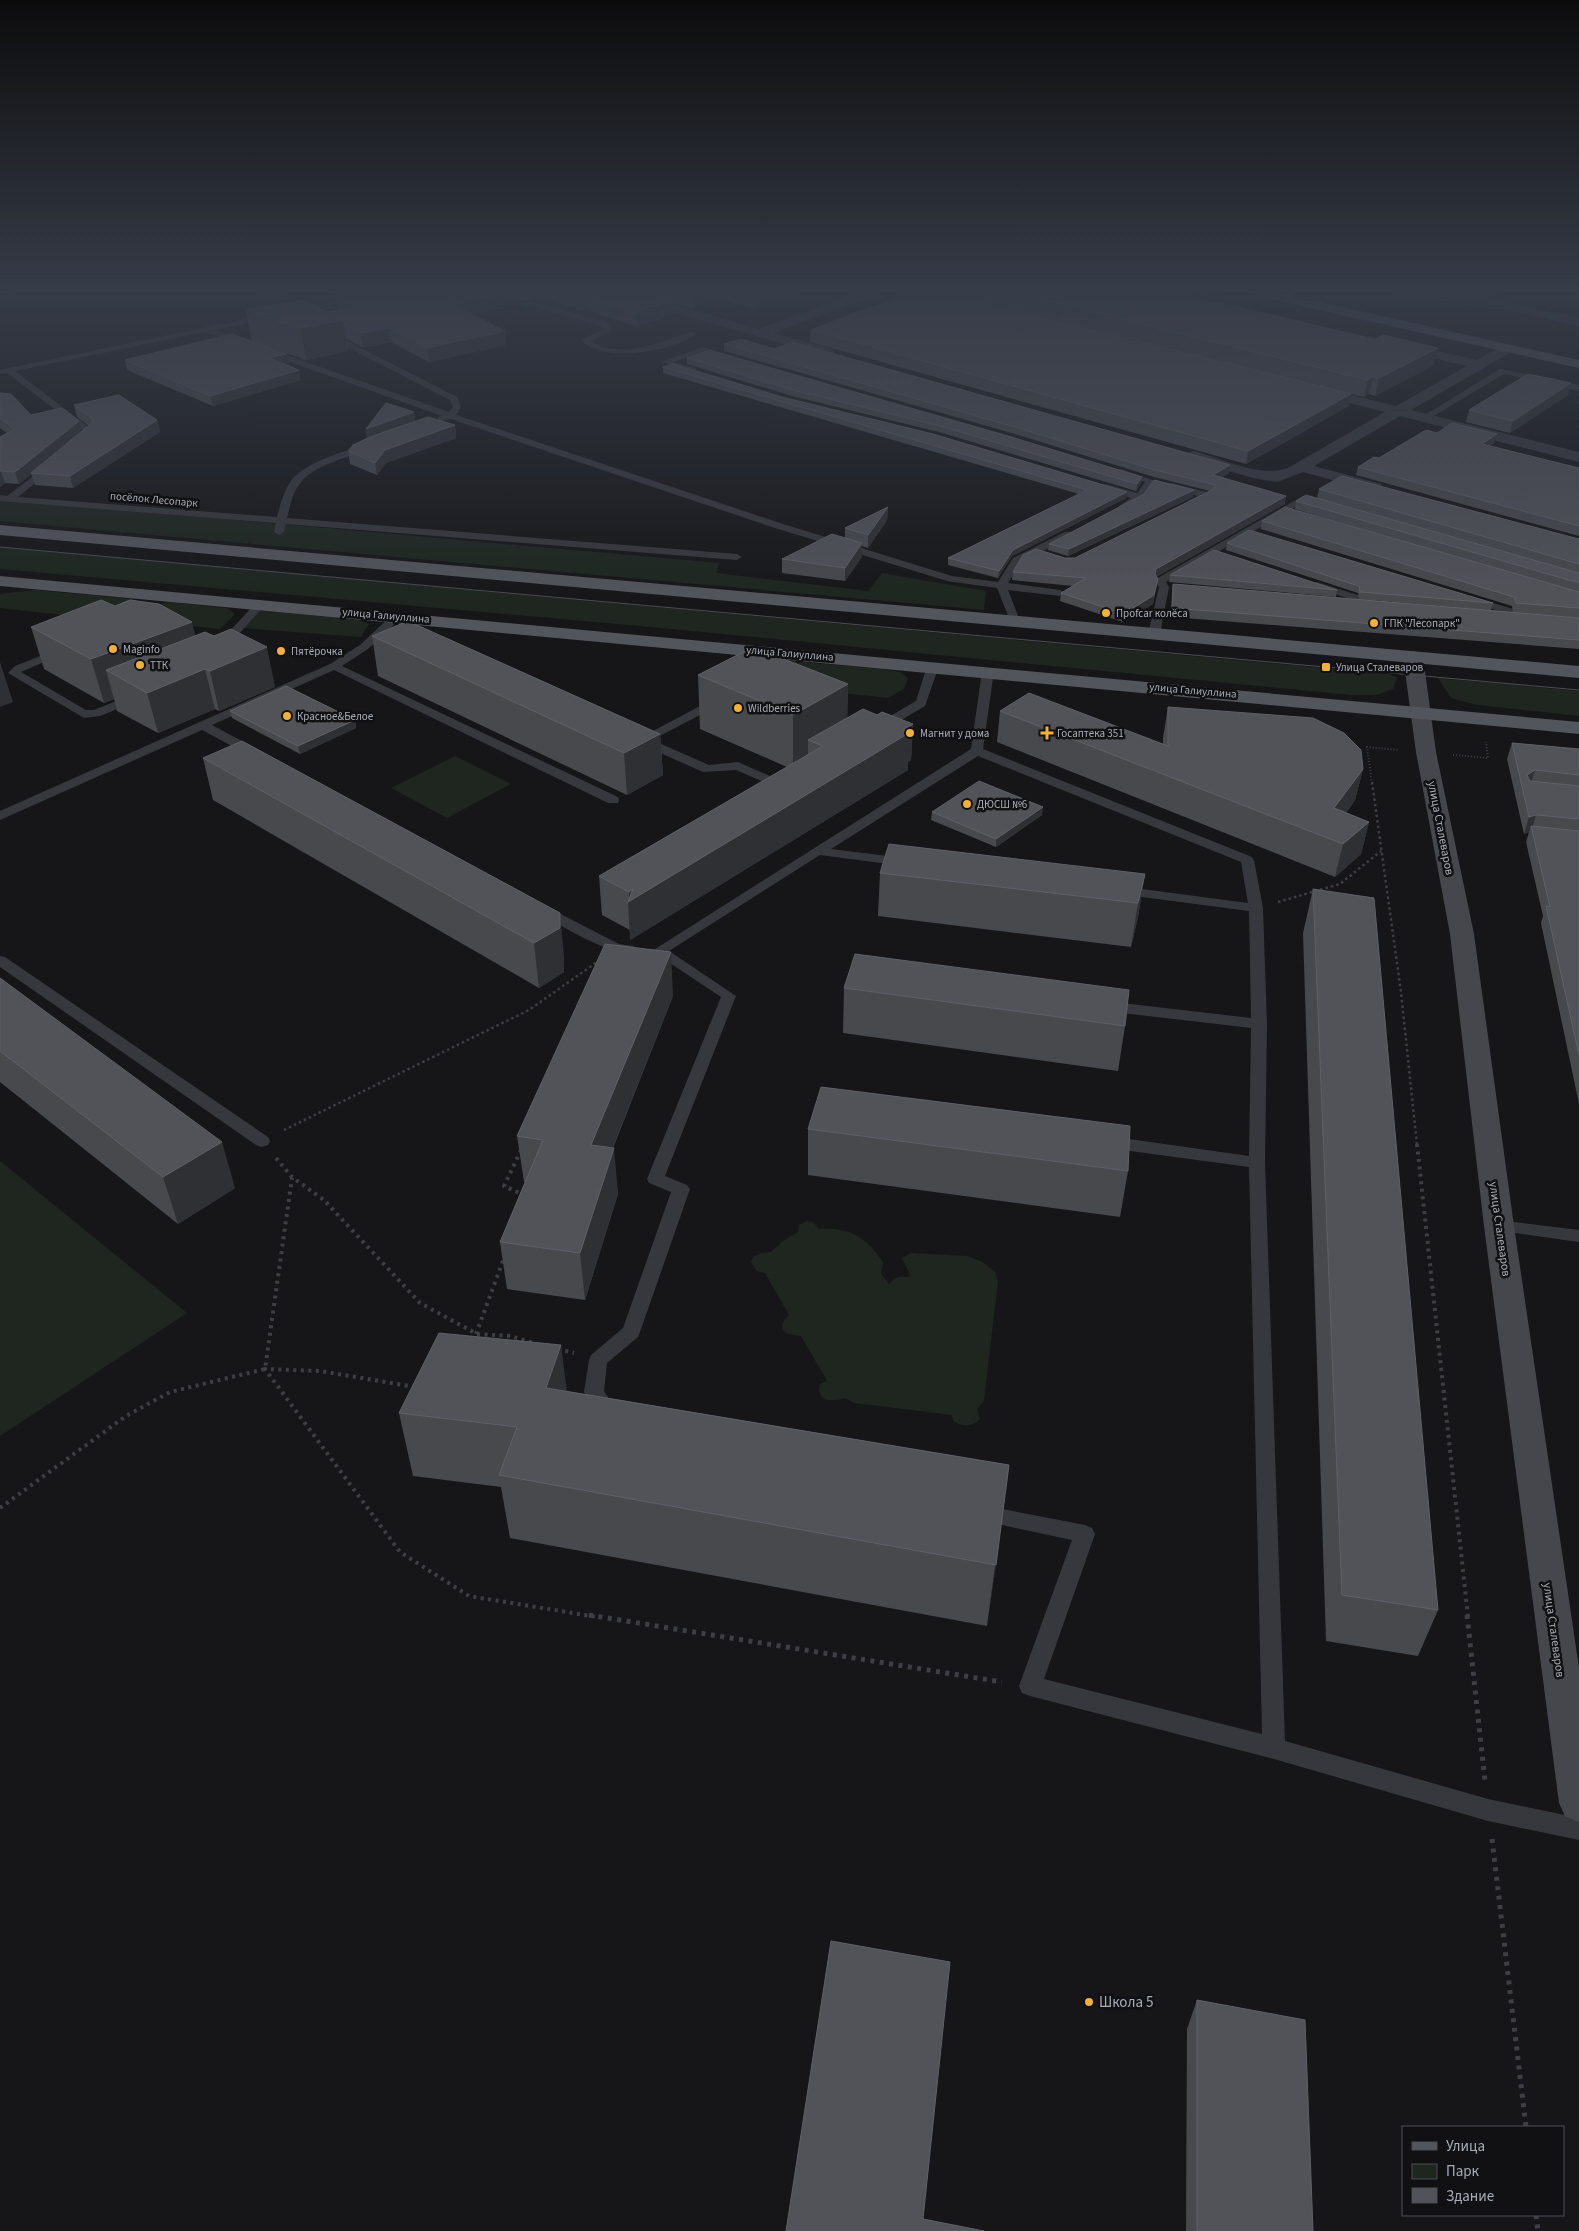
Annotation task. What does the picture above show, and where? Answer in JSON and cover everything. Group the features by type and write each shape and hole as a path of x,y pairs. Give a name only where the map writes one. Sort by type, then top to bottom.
{"main road":[{"path":"0,530 1579,672"},
{"name":"улица Галиуллина","path":"0,581 154,600 260,604 397,616 749,657 933,666 1579,728"},
{"name":"улица Сталеваров","path":"1413,657 1419,712 1462,934 1499,1226 1570,1691 1579,1803"}],"street":[{"path":"1338,396 1579,457"},
{"path":"1177,451 1253,473 1277,477 1301,467 1425,396"},
{"path":"1301,467 1387,490"}],"lane":[{"path":"38,396 91,433 73,449"},
{"path":"395,396 776,525 952,580 1060,593"},
{"path":"433,423 451,416 458,407 454,399 448,396"},
{"path":"1424,418 1461,396"},
{"path":"280,527 297,480 311,470 378,443"},
{"path":"5,499 59,460"},
{"path":"1113,470 1150,481 1207,494 1181,507"},
{"path":"1118,509 1140,497 1150,481"},
{"path":"1093,483 1140,497"},
{"name":"посёлок Лесопарк","path":"5,499 280,527 307,524 737,557"},
{"path":"1154,634 1168,588 1160,581 1303,499 1331,507"},
{"path":"1282,511 1301,517"},
{"path":"1001,585 1017,560 1078,530"},
{"path":"1247,531 1266,537"},
{"path":"1034,551 1051,557"},
{"path":"1212,551 1231,558"},
{"path":"1306,582 1386,606 1332,602"},
{"path":"1001,585 1016,621"},
{"path":"1463,596 1542,620 1479,614"},
{"path":"235,658 247,652 248,648 229,638 260,604"},
{"path":"0,816 334,666 364,647 397,616"},
{"path":"71,648 19,668 14,673 84,714 96,713 143,694"},
{"path":"334,666 614,800"},
{"path":"869,734 921,703 933,666"},
{"path":"977,751 988,671"},
{"path":"730,694 642,740 707,769 738,766 780,785 796,776"},
{"path":"203,725 265,758"},
{"path":"659,951 977,751"},
{"path":"977,751 1247,860 1256,908 1259,1024 1257,1163 1274,1748"},
{"path":"818,851 915,864"},
{"path":"1110,889 1256,908"},
{"path":"528,901 616,948 659,951 729,996 655,1179 681,1189 630,1332 598,1360 594,1392 619,1428"},
{"path":"0,960 262,1140"},
{"path":"1092,1004 1259,1024"},
{"path":"1091,1140 1257,1163"},
{"path":"1499,1226 1579,1236"},
{"path":"968,1510 1085,1534 1030,1686 1274,1748 1488,1810 1579,1829"}],"path":[{"path":"1408,750 1367,746 1402,1002 1488,1810 1526,2126"},
{"path":"1256,908 1340,884 1381,851"},
{"path":"545,1346 510,1336 476,1334 420,1303 324,1200 292,1177 262,1140 529,1010 616,948"},
{"path":"523,1205 526,1196 504,1186 525,1142"},
{"path":"292,1177 265,1369 400,1552 469,1596 1030,1686"},
{"path":"473,1342 506,1251"},
{"path":"554,1348 598,1360"},
{"path":"0,1508 126,1416 170,1392 265,1369 320,1371 425,1388"},
{"path":"1536,2216 1538,2231"}],"green space":[{"path":"0,499 719,563 716,573 868,591 882,573 986,591 984,610 0,521"},
{"path":"0,547 1389,674 1397,678 1393,689 1377,695 1351,695 640,626 0,569"},
{"path":"35,590 133,599 120,613 107,620 0,608 0,594"},
{"path":"168,602 227,608 235,614 220,629 129,620 147,607"},
{"path":"268,610 358,619 369,624 361,637 242,628 258,611"},
{"path":"767,659 881,669 900,672 908,678 904,689 888,698 749,683"},
{"path":"1438,678 1579,691 1579,716 1477,705 1451,698"},
{"path":"455,756 511,784 447,818 391,788"},
{"path":"0,1161 187,1313 0,1436"},
{"path":"807,1221 814,1223 819,1229 848,1232 863,1240 877,1253 883,1262 881,1274 889,1284 897,1278 908,1277 910,1274 902,1258 911,1253 967,1256 981,1261 995,1272 998,1281 984,1401 977,1409 980,1419 977,1422 971,1425 964,1425 953,1421 952,1415 854,1403 845,1398 831,1400 826,1399 820,1394 820,1384 827,1381 801,1336 788,1334 783,1330 782,1323 789,1315 765,1273 757,1271 751,1262 753,1257 761,1253 771,1252 783,1241 798,1232 799,1225"}],"building":[{"path":"0,396 13,396 31,415 62,408 79,421 15,472 0,471 0,437 15,429 0,418"},
{"path":"121,396 157,420 70,476 31,473 93,422 93,419 74,405"},
{"path":"763,396 780,396 933,434 1127,492 1013,550 999,571 948,558 1087,490"},
{"path":"818,396 869,396 1142,477 1137,484 940,426"},
{"path":"907,396 985,396 1230,465 1213,475 1286,496 1156,569 1155,574 1158,579 1154,595 1124,614 1061,593 1086,578 1013,572 1023,555 1036,549 1065,558 1075,558 1214,489 1215,486 1155,470"},
{"path":"1050,396 1347,396 1248,451"},
{"path":"1492,396 1551,396 1513,421 1469,410"},
{"path":"386,403 414,412 366,429"},
{"path":"428,417 455,425 385,450 375,463 348,451 353,445 370,437"},
{"path":"1452,423 1497,434 1482,444 1579,468 1579,526 1358,467 1374,457 1379,458 1426,430 1437,433"},
{"path":"1342,476 1579,539 1579,564 1319,489"},
{"path":"1154,480 1194,490 1069,549 1049,544 1144,494"},
{"path":"1306,495 1579,573 1579,583 1296,501"},
{"path":"888,507 868,535 845,528"},
{"path":"1285,507 1579,592 1579,608 1516,603 1514,597 1262,521"},
{"path":"1249,530 1493,603 1360,592 1359,586 1227,543"},
{"path":"832,534 862,543 845,568 782,559"},
{"path":"1214,550 1337,590 1170,575"},
{"path":"1173,584 1579,618 1579,640 1172,608"},
{"path":"101,600 115,606 130,600 159,604 192,622 91,659 31,627"},
{"path":"408,621 660,734 624,753 372,636"},
{"path":"231,629 267,647 210,671 205,669 147,693 106,670 205,632 214,636"},
{"path":"753,647 848,684 793,715 698,675"},
{"path":"286,686 355,720 298,746 230,711"},
{"path":"1029,693 1168,746 1168,707 1313,718 1344,733 1361,750 1363,769 1334,808 1369,822 1343,844 1000,711"},
{"path":"863,709 877,715 882,712 913,724 903,730 909,733 628,902 633,889 629,892 599,876 823,746 808,740"},
{"path":"242,741 560,913 560,928 534,943 203,758"},
{"path":"1512,743 1579,749 1579,775 1535,770 1527,775 1530,781 1579,786 1579,819 1536,815 1529,817"},
{"path":"979,781 1043,807 996,839 932,812"},
{"path":"1531,826 1579,831 1579,1055 1546,906 1550,907"},
{"path":"889,844 1145,874 1138,903 880,873"},
{"path":"1313,889 1374,898 1438,1610 1342,1595"},
{"path":"605,944 671,952 591,1145 614,1148 580,1253 500,1242 543,1140 517,1136"},
{"path":"855,954 1129,990 1125,1026 844,988"},
{"path":"0,978 222,1142 163,1177 0,1051"},
{"path":"821,1087 1130,1126 1128,1171 808,1129"},
{"path":"439,1333 561,1345 546,1388 1009,1465 996,1565 499,1475 517,1427 399,1413"},
{"path":"831,1941 950,1962 923,2219 984,2231 786,2231"},
{"path":"1197,2000 1305,2020 1313,2231 1197,2231"}],"tram line":[{"path":"0,547 1579,690"}],"place":[{"name":"Проfcar колёса","path":"1106,613"},
{"name":"ГПК \"Лесопарк\"","path":"1374,623"},
{"name":"Maginfo","path":"113,649"},
{"name":"Пятёрочка","path":"281,651"},
{"name":"ТТК","path":"140,665"},
{"name":"Улица Сталеваров","path":"1326,667"},
{"name":"Wildberries","path":"738,708"},
{"name":"Красное&Белое","path":"287,716"},
{"name":"Магнит у дома","path":"910,733"},
{"name":"Госаптека 351","path":"1047,733"},
{"name":"ДЮСШ №6","path":"967,804"},
{"name":"Школа 5","path":"1089,2002"}]}
